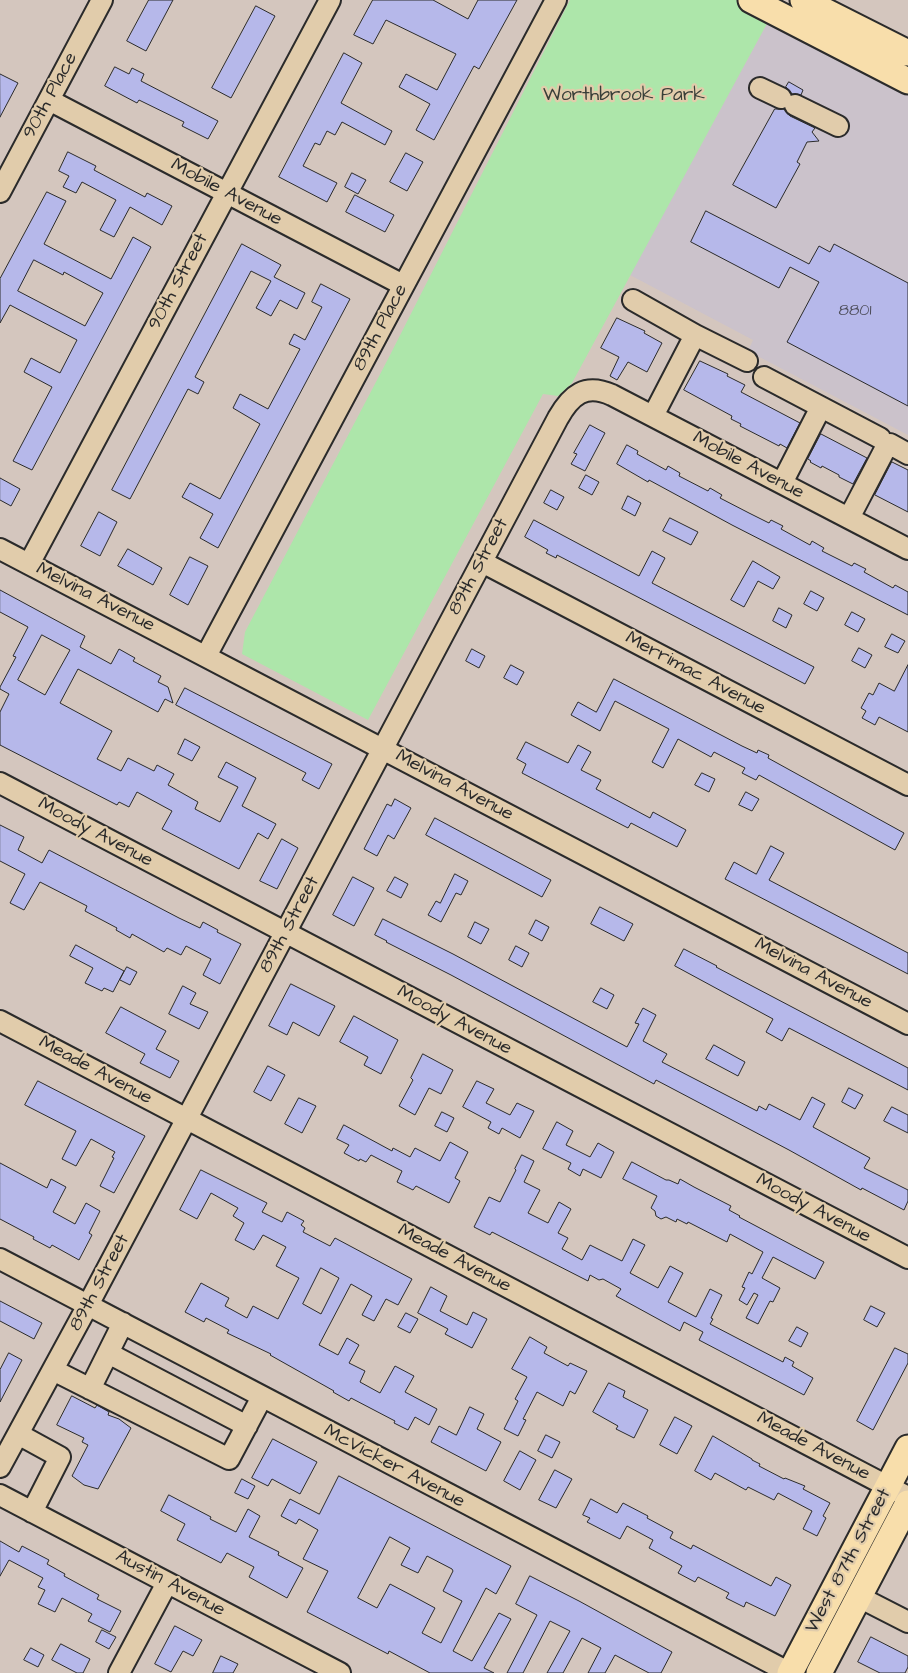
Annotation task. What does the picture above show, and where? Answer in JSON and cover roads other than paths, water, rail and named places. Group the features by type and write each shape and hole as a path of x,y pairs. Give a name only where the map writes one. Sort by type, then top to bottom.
{"main road":[{"path":"751,0 908,81"},
{"path":"811,2 908,54"},
{"name":"West 87th Street","path":"790,1673 898,1491 908,1448"},
{"name":"West 87th Street","path":"819,1673 908,1503"}],"street":[{"name":"90th Place","path":"0,192 102,0"},
{"name":"90th Street","path":"29,564 330,0"},
{"name":"89th Place","path":"206,656 556,0"},
{"path":"762,84 840,122"},
{"name":"Mobile Avenue","path":"49,100 404,285"},
{"path":"633,300 695,335 747,361"},
{"path":"652,416 695,335"},
{"path":"764,377 880,438"},
{"name":"Mobile Avenue","path":"586,391 596,390 605,392 908,549"},
{"name":"89th Street","path":"0,1467 286,933 564,406 577,394 586,391"},
{"path":"782,483 821,408"},
{"path":"849,518 884,451 890,444 908,454"},
{"name":"Melvina Avenue","path":"0,549 908,1024"},
{"name":"Merrimac Avenue","path":"482,562 908,785"},
{"name":"Moody Avenue","path":"0,783 908,1258"},
{"name":"Meade Avenue","path":"0,1021 898,1491"},
{"name":"McVicker Avenue","path":"0,1259 790,1673"},
{"path":"90,1389 124,1324"},
{"path":"108,1353 247,1426"},
{"path":"53,1370 230,1459 262,1397"},
{"path":"18,1434 60,1457 32,1512"},
{"name":"Austin Avenue","path":"0,1495 340,1673"},
{"path":"119,1673 167,1582"},
{"path":"859,1597 908,1622"}],"park label":[{"name":"Worthbrook Park","path":"624,96"}]}
